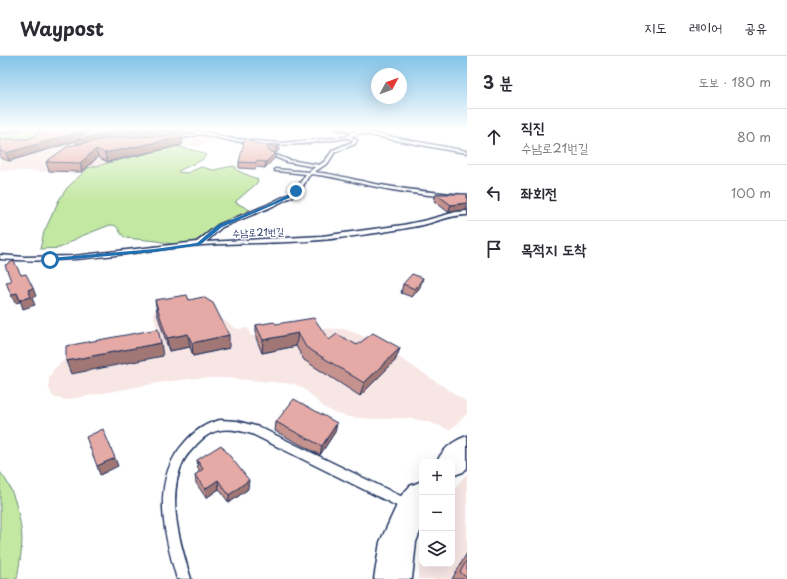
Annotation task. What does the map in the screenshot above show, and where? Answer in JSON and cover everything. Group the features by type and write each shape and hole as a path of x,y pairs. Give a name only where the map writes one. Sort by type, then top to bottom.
{"street":[{"path":"455,459 467,449"},
{"path":"393,579 398,542 417,502"}],"lane":[{"path":"270,153 288,161 319,166"},
{"path":"199,244 220,226 267,207 293,194 309,174 327,162 332,153"},
{"path":"277,170 331,175 361,183 400,190 467,197"},
{"name":"수남로21번길","path":"0,257 22,260 50,260 155,250 199,244 268,242 339,236 424,223 454,213 467,213"},
{"path":"184,579 174,543 169,509 171,482 178,459 196,437 210,427 226,423 239,425 254,430 417,502"}],"shaded area":[{"path":"0,153 149,153 88,168 83,173 0,170"},
{"path":"195,304 205,307 237,329 248,328 251,336 301,328 344,329 366,337 467,402 467,414 450,430 429,422 409,418 374,419 349,417 325,408 303,388 294,384 225,378 197,378 164,382 65,400 53,397 49,388 49,378 53,370 69,356 159,337 153,312"},
{"path":"467,473 467,579 418,579 420,567 455,567 455,488"}],"green space":[{"path":"148,153 203,153 206,155 202,160 178,172 187,173 201,167 213,170 233,166 236,167 236,170 257,179 258,181 235,202 250,210 216,226 193,242 176,245 157,241 126,238 116,226 110,225 79,237 60,248 40,249 44,232 59,200 67,188 88,168"},
{"path":"0,472 5,478 13,495 20,522 22,544 17,579 0,579"}],"building":[{"path":"58,153 91,153 80,163 46,162"},
{"path":"241,153 275,153 266,162 239,162"},
{"path":"436,194 467,194 467,203 451,205"},
{"path":"14,261 21,275 26,274 33,288 28,290 31,297 20,300 17,293 11,295 6,282 11,281 5,265"},
{"path":"412,274 423,278 415,289 403,284"},
{"path":"187,295 189,300 203,297 213,303 229,335 192,343 188,334 167,338 155,300"},
{"path":"314,318 329,340 337,334 357,345 373,333 400,348 364,383 306,347 298,333 263,340 256,325 274,322 276,324"},
{"path":"158,329 161,343 66,361 66,346"},
{"path":"294,399 337,423 322,446 276,422"},
{"path":"103,429 115,458 97,466 86,437"},
{"path":"221,445 249,480 229,495 218,480 205,489 195,475 203,469 197,460"},
{"path":"467,560 467,578 460,572"}],"route":[{"path":"50,260 92,257 199,244 220,226 267,207 296,191"}]}
